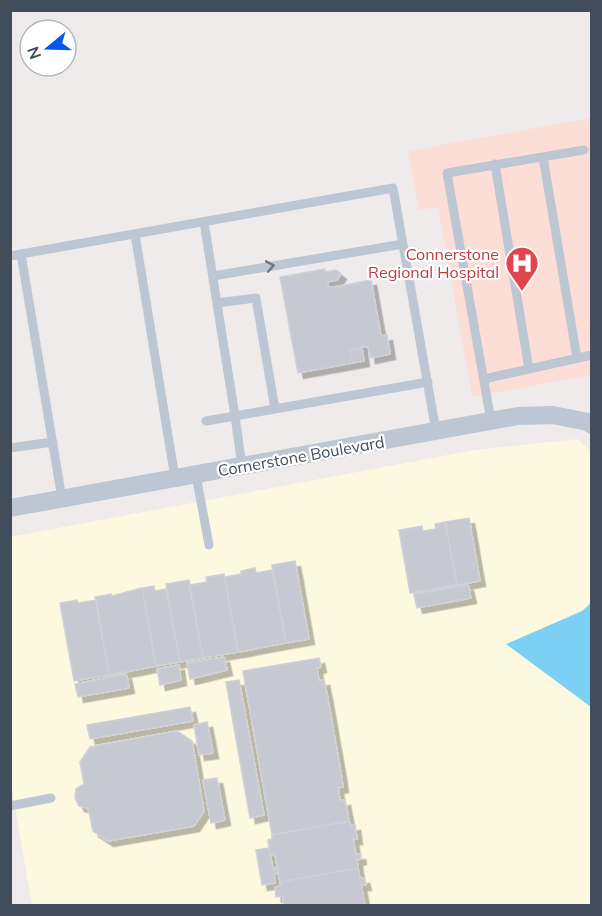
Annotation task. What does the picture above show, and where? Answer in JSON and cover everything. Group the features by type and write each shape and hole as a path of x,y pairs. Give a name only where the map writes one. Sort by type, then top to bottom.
{"street":[{"name":"Cornerstone Boulevard","path":"10,508 518,416 553,415 588,422 591,425"}],"lane":[{"path":"491,421 447,173 584,150"},
{"path":"543,157 577,358"},
{"path":"495,165 529,369"},
{"path":"10,256 393,188 436,431"},
{"path":"204,222 243,466"},
{"path":"135,234 175,478"},
{"path":"213,276 403,243"},
{"path":"21,254 62,498"},
{"path":"217,303 256,298 275,409"},
{"path":"484,380 591,355"},
{"path":"206,421 428,382"},
{"path":"10,448 52,442"},
{"path":"196,475 209,545"},
{"path":"10,806 51,798"}],"shaded area":[{"name":"Connerstone Regional Hospital","path":"591,118 591,375 472,397 438,207 419,210 408,151"},
{"path":"578,439 592,453 591,905 32,905 11,784 10,537 475,450"}],"water":[{"path":"591,603 591,707 506,644 582,611"}],"building":[{"path":"325,269 325,272 336,270 341,274 337,280 327,282 329,288 371,280 381,336 387,335 390,354 370,358 368,346 350,350 353,363 298,373 280,277"},
{"path":"362,348 364,361 353,363 350,350"},
{"path":"469,518 480,581 457,585 445,522"},
{"path":"445,522 457,585 410,593 399,530 422,526 423,531 436,529 435,524"},
{"path":"295,561 309,639 286,643 272,565"},
{"path":"255,568 256,573 272,570 286,643 238,652 225,577"},
{"path":"224,574 238,652 203,658 189,585 207,582 206,577"},
{"path":"189,580 203,658 180,662 166,584"},
{"path":"468,585 471,598 417,608 414,594"},
{"path":"154,586 155,591 166,589 180,662 156,666 142,588"},
{"path":"142,588 156,666 109,675 95,597 111,594 112,596"},
{"path":"77,600 78,603 96,600 109,675 74,681 60,603"},
{"path":"224,657 227,670 190,679 187,663"},
{"path":"319,658 321,667 317,668 319,681 324,680 341,773 343,787 338,788 340,801 345,800 349,821 272,835 243,671"},
{"path":"179,665 181,680 160,685 157,669"},
{"path":"126,674 129,688 78,697 75,684"},
{"path":"239,680 264,815 250,818 226,682"},
{"path":"190,707 193,721 90,739 87,725"},
{"path":"207,722 213,753 199,755 194,725"},
{"path":"177,731 192,741 204,811 194,826 108,841 93,831 88,808 79,806 75,798 76,789 84,784 80,762 90,747"},
{"path":"217,778 225,820 211,823 203,780"},
{"path":"349,821 351,826 355,825 357,839 353,839 356,855 360,854 361,859 357,860 358,868 280,882 275,854 270,855 268,840 272,839 272,835"},
{"path":"269,848 273,869 278,868 278,873 274,874 275,883 262,885 256,850"},
{"path":"358,868 360,879 364,878 366,885 361,885 365,906 284,906 283,896 276,897 275,887 281,886 280,882"}],"place":[{"name":"Connerstone Regional Hospital","path":"522,292"}]}
